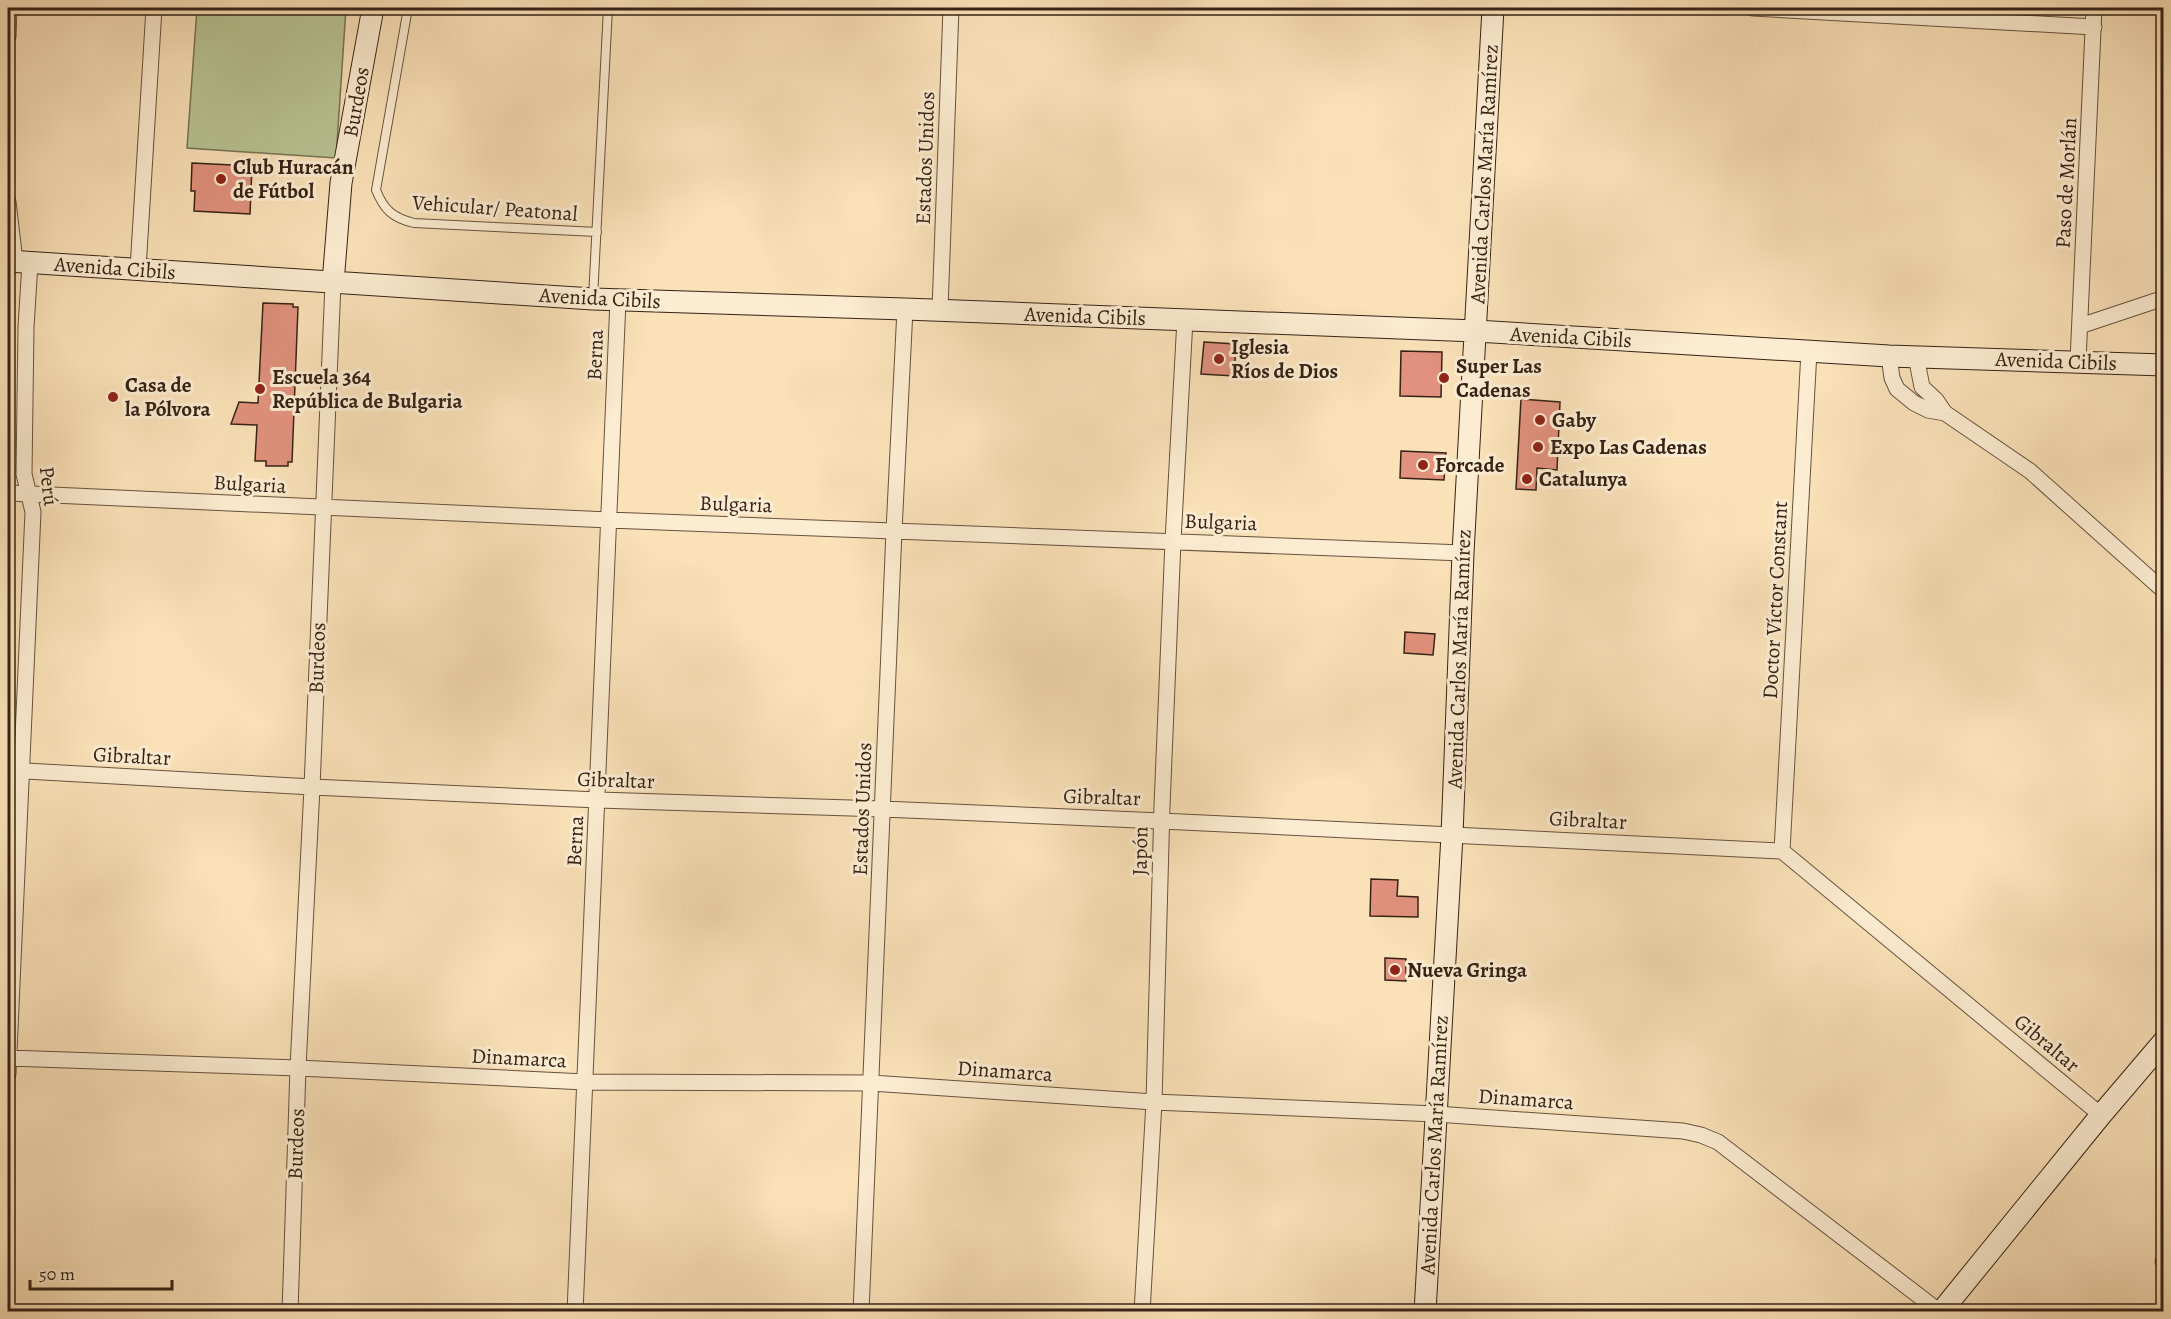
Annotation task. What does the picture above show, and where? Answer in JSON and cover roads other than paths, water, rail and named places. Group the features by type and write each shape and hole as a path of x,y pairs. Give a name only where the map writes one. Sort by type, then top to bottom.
{"street":[{"path":"8,37 9,8"},
{"path":"138,269 154,8"},
{"name":"Burdeos","path":"290,1311 298,1068 333,283 341,183 373,8"},
{"name":"Estados Unidos","path":"940,310 951,8"},
{"name":"Avenida Carlos María Ramírez","path":"1425,1311 1452,835 1462,553 1493,8"},
{"path":"1753,8 2094,27"},
{"name":"Paso de Morlán","path":"2078,361 2094,8"},
{"name":"Perú","path":"8,202 26,327 24,474 33,512 15,770 8,1074"},
{"name":"Avenida Cibils","path":"18,262 593,299 1476,331 1889,356 2163,365"},
{"path":"2080,326 2163,298"},
{"name":"Berna","path":"575,1311 618,300"},
{"name":"Estados Unidos","path":"861,1311 905,309"},
{"name":"Japón","path":"1142,1311 1154,1102 1161,820 1185,320"},
{"name":"Doctor Víctor Constant","path":"1782,851 1809,351"},
{"path":"1889,356 1892,378 1897,388 1914,403 1928,410 1945,414 2030,471 2163,591"},
{"path":"1916,356 1922,387 1936,400 1945,414"},
{"name":"Bulgaria","path":"8,493 609,520 1462,553"},
{"name":"Gibraltar","path":"15,770 312,788 1161,820 1782,851 2101,1114"},
{"path":"1941,1311 2163,1041"},
{"name":"Dinamarca","path":"8,1058 298,1068 585,1082 871,1083 1154,1102 1436,1114 1683,1131 1718,1142 1941,1311"}],"lane":[{"name":"Vehicular/ Peatonal","path":"408,8 376,190 386,210 397,219 414,223 597,232"},
{"path":"593,299 608,8"}],"place":[{"name":"Club Huracán de Fútbol","path":"221,179"},
{"name":"Iglesia Ríos de Dios","path":"1219,359"},
{"name":"Super Las Cadenas","path":"1444,378"},
{"name":"Escuela 364 República de Bulgaria","path":"260,389"},
{"name":"Casa de la Pólvora","path":"113,397"},
{"name":"Gaby","path":"1540,420"},
{"name":"Expo Las Cadenas","path":"1538,447"},
{"name":"Forcade","path":"1423,465"},
{"name":"Catalunya","path":"1527,479"},
{"name":"Nueva Gringa","path":"1395,970"}]}
